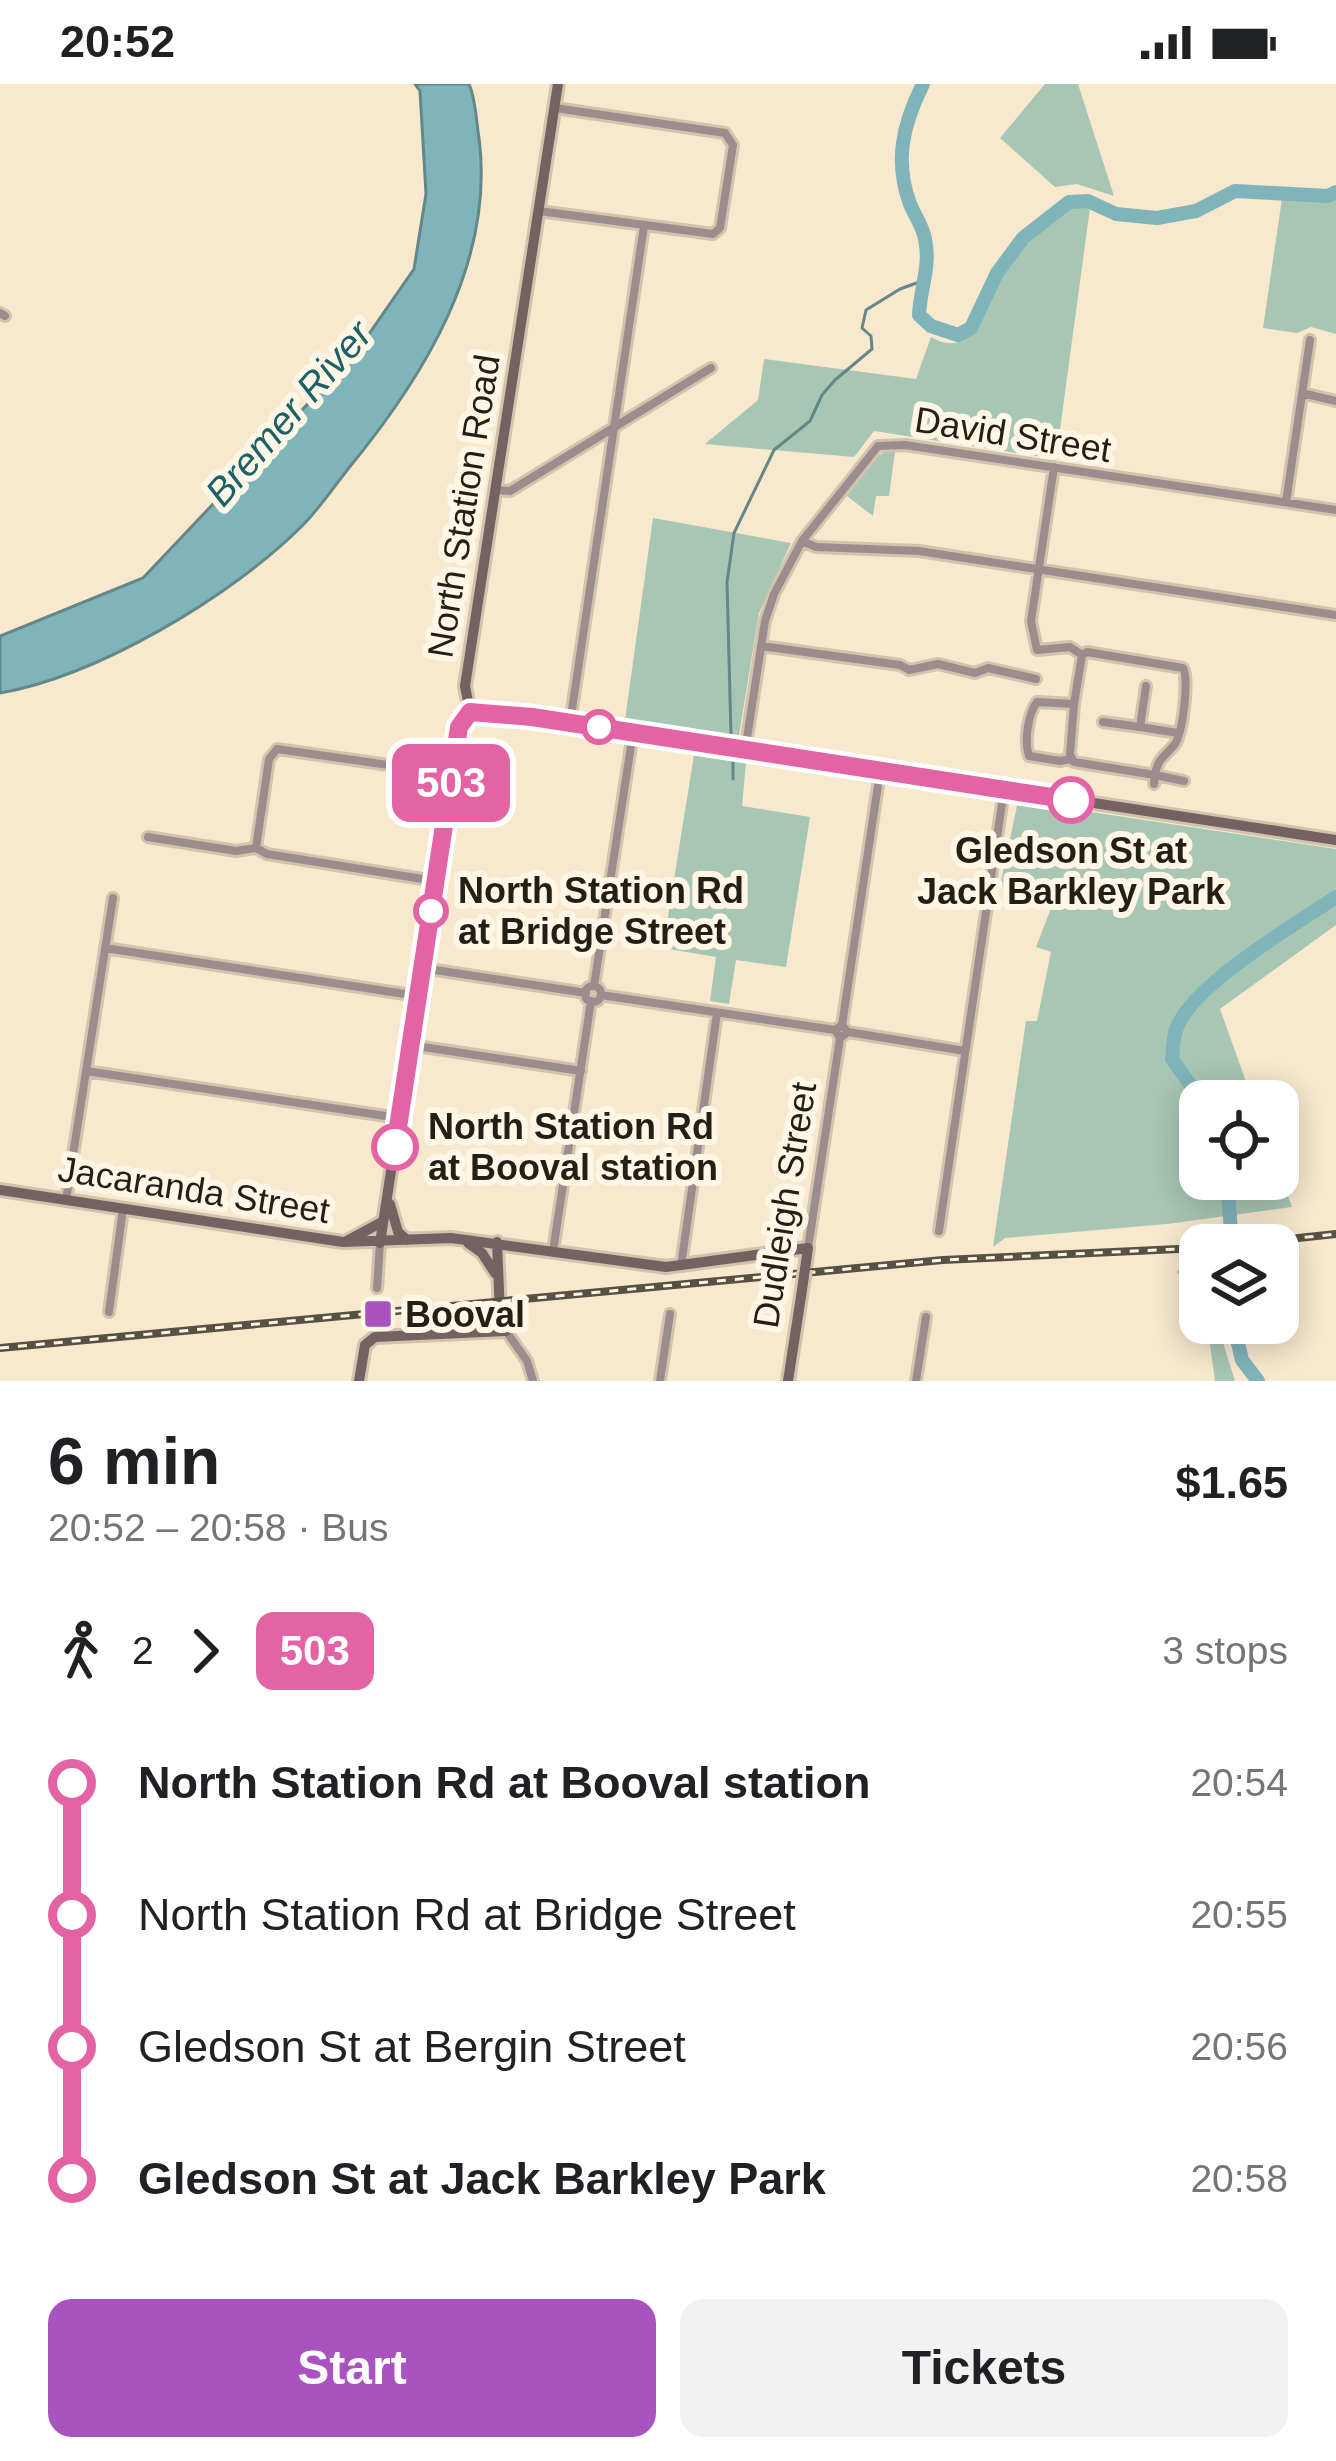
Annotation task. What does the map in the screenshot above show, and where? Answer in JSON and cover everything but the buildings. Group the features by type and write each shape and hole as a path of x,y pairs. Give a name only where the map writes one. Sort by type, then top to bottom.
{"street":[{"name":"North Station Road","path":"377,1288 452,774 461,721 470,712 465,693 558,84"},
{"path":"539,211 705,235 717,232 733,145 730,136 555,108"},
{"path":"570,723 644,226"},
{"path":"1286,502 1310,340"},
{"path":"496,490 510,491 711,368"},
{"path":"1303,393 1336,401"},
{"name":"David Street","path":"745,751 768,609 802,541 878,446 890,443 1336,510"},
{"path":"1054,467 1032,618 1037,650 1076,648 1082,655 1071,759"},
{"path":"802,541 816,547 919,551 1336,615"},
{"path":"761,646 909,670 938,664 976,673 988,668 1024,673 1036,679"},
{"path":"1082,655 1093,652 1183,668 1187,678 1178,733 1175,743 1157,761 1154,779"},
{"path":"1140,728 1146,686"},
{"path":"1074,704 1034,704 1026,746 1033,757 1071,759 1154,779 1184,781"},
{"path":"470,712 570,723 1336,841"},
{"path":"1103,722 1178,733"},
{"path":"554,1251 632,733"},
{"path":"256,848 274,751 286,748 452,774"},
{"name":"Dudleigh Street","path":"788,1381 880,772"},
{"path":"938,1231 1004,790"},
{"path":"148,837 236,850 256,848 267,854 435,881"},
{"path":"66,1200 113,898"},
{"path":"105,948 418,996"},
{"path":"422,968 965,1051"},
{"path":"681,1266 717,1013"},
{"path":"410,1045 581,1071"},
{"path":"86,1071 399,1118"},
{"name":"Jacaranda Street","path":"0,1190 343,1242 460,1239 681,1266 808,1248"},
{"path":"388,1195 392,1218 407,1240"},
{"path":"109,1312 123,1209"},
{"path":"343,1242 384,1220"},
{"path":"460,1239 482,1253 496,1276"},
{"path":"496,1242 500,1314 533,1381"},
{"path":"660,1381 670,1314"},
{"path":"916,1381 926,1317"},
{"path":"359,1381 368,1341 384,1335 506,1331"}],"green space":[{"path":"1045,84 1078,84 1114,196 1077,184 1055,187 1000,138"},
{"path":"1283,192 1327,196 1336,192 1336,334 1311,327 1297,333 1263,328"},
{"path":"1071,208 1090,208 1056,459 874,431 854,457 705,444 758,400 764,359 916,379 931,337 946,343 969,336 1017,254"},
{"path":"895,452 889,496 876,496 873,516 847,496 876,457"},
{"path":"653,518 791,543 759,613 739,735 734,739 625,720"},
{"path":"694,755 746,763 742,806 810,817 786,967 736,960 729,1004 710,1001 716,957 663,948"},
{"path":"1018,801 1336,849 1336,925 1220,1009 1245,1080 1179,1080 1179,1200 1289,1200 1292,1207 1005,1238 993,1247 1026,1021 1037,1021 1051,952 1036,947 1050,911 1039,892 1000,886"},
{"path":"1210,1344 1224,1344 1235,1381 1215,1381"}],"water":[{"name":"Bremer River","path":"415,84 469,84 481,184 465,273 448,316 403,396 308,519 239,579 120,651 79,670 0,693 0,636 143,578 355,354 414,269 426,194 420,91"}],"waterway":[{"path":"923,84 906,128 902,158 905,188 927,249 919,315 931,326 958,335 971,328 997,273 1023,238 1069,202 1088,201 1116,214 1157,218 1196,211 1235,191 1328,196 1336,192"},
{"path":"731,735 727,582 734,533 774,450 810,421 822,395 872,349 871,336 862,328 866,310 925,280"},
{"path":"733,762 733,779"},
{"path":"1187,1080 1172,1059 1175,1033 1185,1013 1246,957 1336,897"},
{"path":"1229,1200 1230,1224"},
{"path":"1238,1344 1242,1360 1258,1381"}],"railway":[{"path":"1299,1238 1336,1234"},
{"path":"0,1348 943,1260 1179,1249"}],"bus line":[{"name":"503","path":"395,1147 459,727 470,712 532,717 1071,800"}],"place":[{"name":"Gledson St at Jack Barkley Park","path":"1071,800"},
{"name":"North Station Rd at Bridge Street","path":"431,911"},
{"name":"North Station Rd at Booval station","path":"395,1147"},
{"name":"Booval","path":"378,1314"}]}
